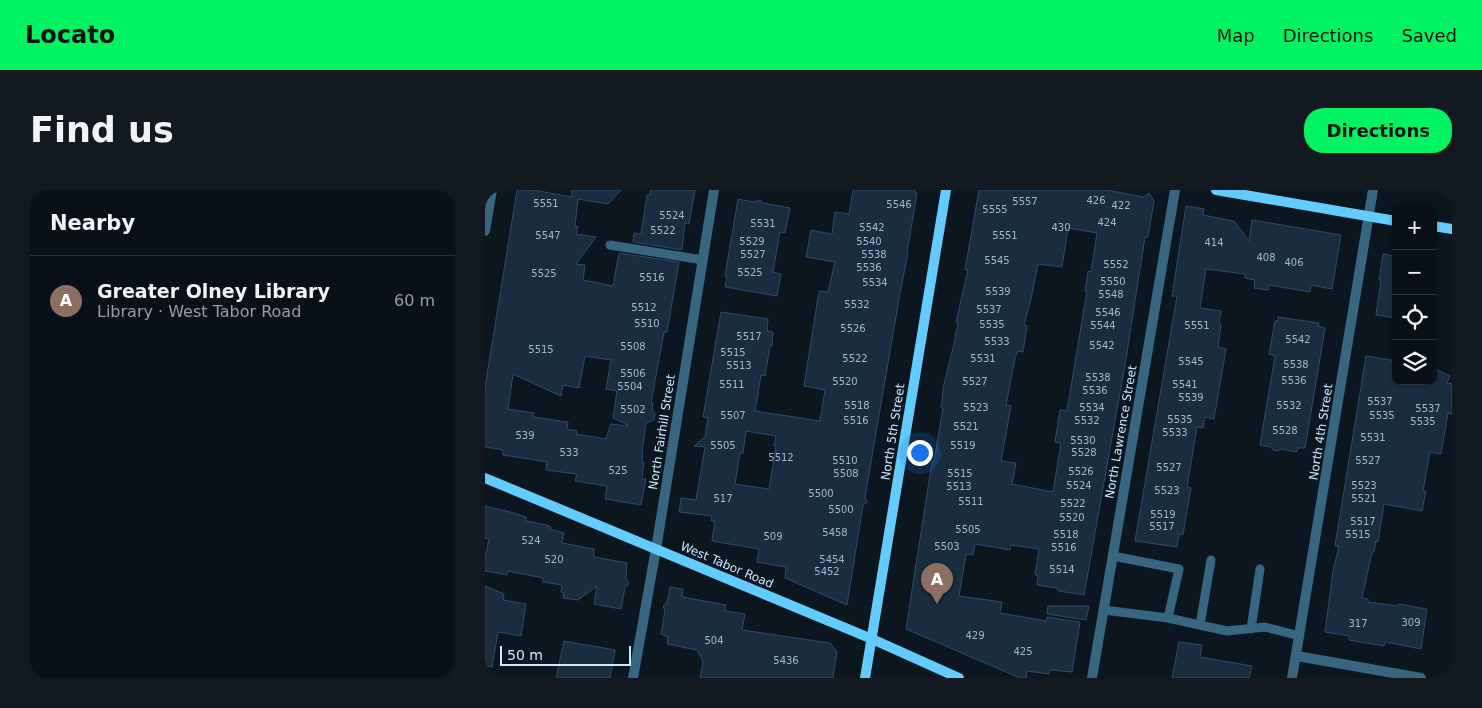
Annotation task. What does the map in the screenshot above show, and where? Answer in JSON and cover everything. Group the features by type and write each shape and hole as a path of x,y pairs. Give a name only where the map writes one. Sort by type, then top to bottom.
{"street":[{"path":"485,230 492,190"},
{"name":"North Fairhill Street","path":"633,678 656,549 714,190"},
{"name":"North 5th Street","path":"865,678 946,190"},
{"name":"North Lawrence Street","path":"1093,678 1175,190"},
{"path":"1216,190 1250,193 1392,220"},
{"name":"North 4th Street","path":"1293,678 1373,190"},
{"path":"1437,227 1452,229"},
{"name":"West Tabor Road","path":"485,478 872,639 959,678"},
{"path":"1297,656 1421,678"}],"lane":[{"path":"609,245 703,260"},
{"path":"1113,556 1179,569 1168,618"},
{"path":"1200,625 1211,560"},
{"path":"1251,629 1260,569"},
{"path":"1104,610 1168,618 1227,631 1265,627 1300,636"}],"building":[{"path":"517,190 533,190 572,197 572,190 621,190 608,204 578,199 575,226 578,227 576,234 596,237 576,264 585,265 583,280 613,286 619,253 679,262 667,332 664,332 651,403 653,403 652,410 655,413 654,420 646,423 642,452 642,462 644,462 642,479 646,479 641,505 605,499 607,486 575,481 577,474 546,470 547,462 503,455 503,450 485,447 485,387","holes":["585,356 611,360 606,389 617,391 613,418 628,425 611,424 606,439 576,434 577,431 567,429 568,422 533,417 534,413 508,409 513,374 561,396 563,385 579,388"]},
{"path":"650,190 695,190 689,224 685,223 682,250 633,242 634,233 641,234 647,195 650,195"},
{"path":"853,190 915,190 917,193 865,497 867,502 863,505 847,605 785,578 786,567 757,562 759,549 712,541 715,521 711,521 712,516 679,512 681,498 696,500 705,447 694,446 705,437 708,418 703,417 721,312 768,319 767,331 773,332 772,346 770,346 765,376 761,375 755,411 820,421 825,390 804,386 819,291 828,292 835,262 806,257 811,230 832,234 835,212 849,214","holes":["746,431 776,436 769,489 735,484 740,453 743,453"]},
{"path":"979,190 1107,190 1144,197 1149,193 1154,201 1148,237 1145,237 1126,359 1084,595 1037,585 1038,575 1035,575 1039,549 1011,545 1010,550 975,544 973,555 966,554 959,596 1002,602 1000,613 1046,621 1047,617 1080,622 1072,672 1050,670 1049,674 1027,671 1026,678 1020,678 906,629 932,462 934,462 943,408 941,408 944,384 954,344 958,322 956,322 968,270 965,270","holes":["1068,228 1097,233 1091,272 1088,271 1085,291 1087,291 1067,411 1060,410 1055,442 1061,443 1053,492 1012,484 1016,463 1001,461 1011,406 1006,405 1015,358 1018,351 1023,352 1027,326 1024,325 1038,264 1062,267"]},
{"path":"738,199 754,202 760,200 763,203 790,208 785,233 780,232 773,272 781,274 777,296 725,287 727,276 725,276"},
{"path":"1186,206 1204,209 1203,215 1234,221 1249,241 1252,220 1341,235 1332,289 1311,285 1310,292 1269,285 1268,290 1254,288 1255,280 1245,278 1245,274 1206,269 1200,308 1221,311 1218,347 1226,349 1214,419 1205,417 1203,428 1197,427 1187,487 1191,488 1183,535 1179,534 1177,547 1135,541 1177,296 1172,296"},
{"path":"1383,254 1392,255 1392,317 1376,315 1381,280 1379,280"},
{"path":"1278,317 1319,323 1318,326 1325,328 1305,448 1298,448 1297,452 1281,449 1278,451 1273,450 1271,447 1260,445 1275,356 1269,354 1275,321 1278,321"},
{"path":"1366,356 1392,360 1392,385 1437,385 1437,370 1450,376 1447,383 1452,384 1452,414 1448,413 1441,454 1430,452 1423,491 1426,491 1422,511 1384,504 1378,542 1376,541 1374,552 1372,552 1362,598 1368,599 1368,602 1398,606 1399,604 1427,609 1421,649 1385,642 1384,646 1349,640 1349,636 1325,632 1333,571 1339,546 1335,546"},
{"path":"485,506 526,517 526,521 547,525 551,527 550,529 564,533 562,543 594,549 594,557 627,563 626,579 629,584 625,587 621,609 594,604 597,586 578,600 563,598 564,594 561,592 562,585 543,582 543,578 508,571 507,575 485,571 485,558 489,539 485,538"},
{"path":"485,586 504,594 503,600 526,604 521,636 498,632 492,667 485,666"},
{"path":"670,587 683,589 682,597 726,605 725,611 745,614 742,630 830,643 837,652 833,678 700,678 703,661 697,650 667,644 668,637 661,634 665,611 663,606 667,603"},
{"path":"1048,606 1089,606 1086,620 1047,614"},
{"path":"564,641 615,650 610,678 556,678"},
{"path":"1179,642 1202,645 1200,657 1252,666 1249,678 1172,678"}],"place":[{"name":"Greater Olney Library","path":"937,604"}]}
